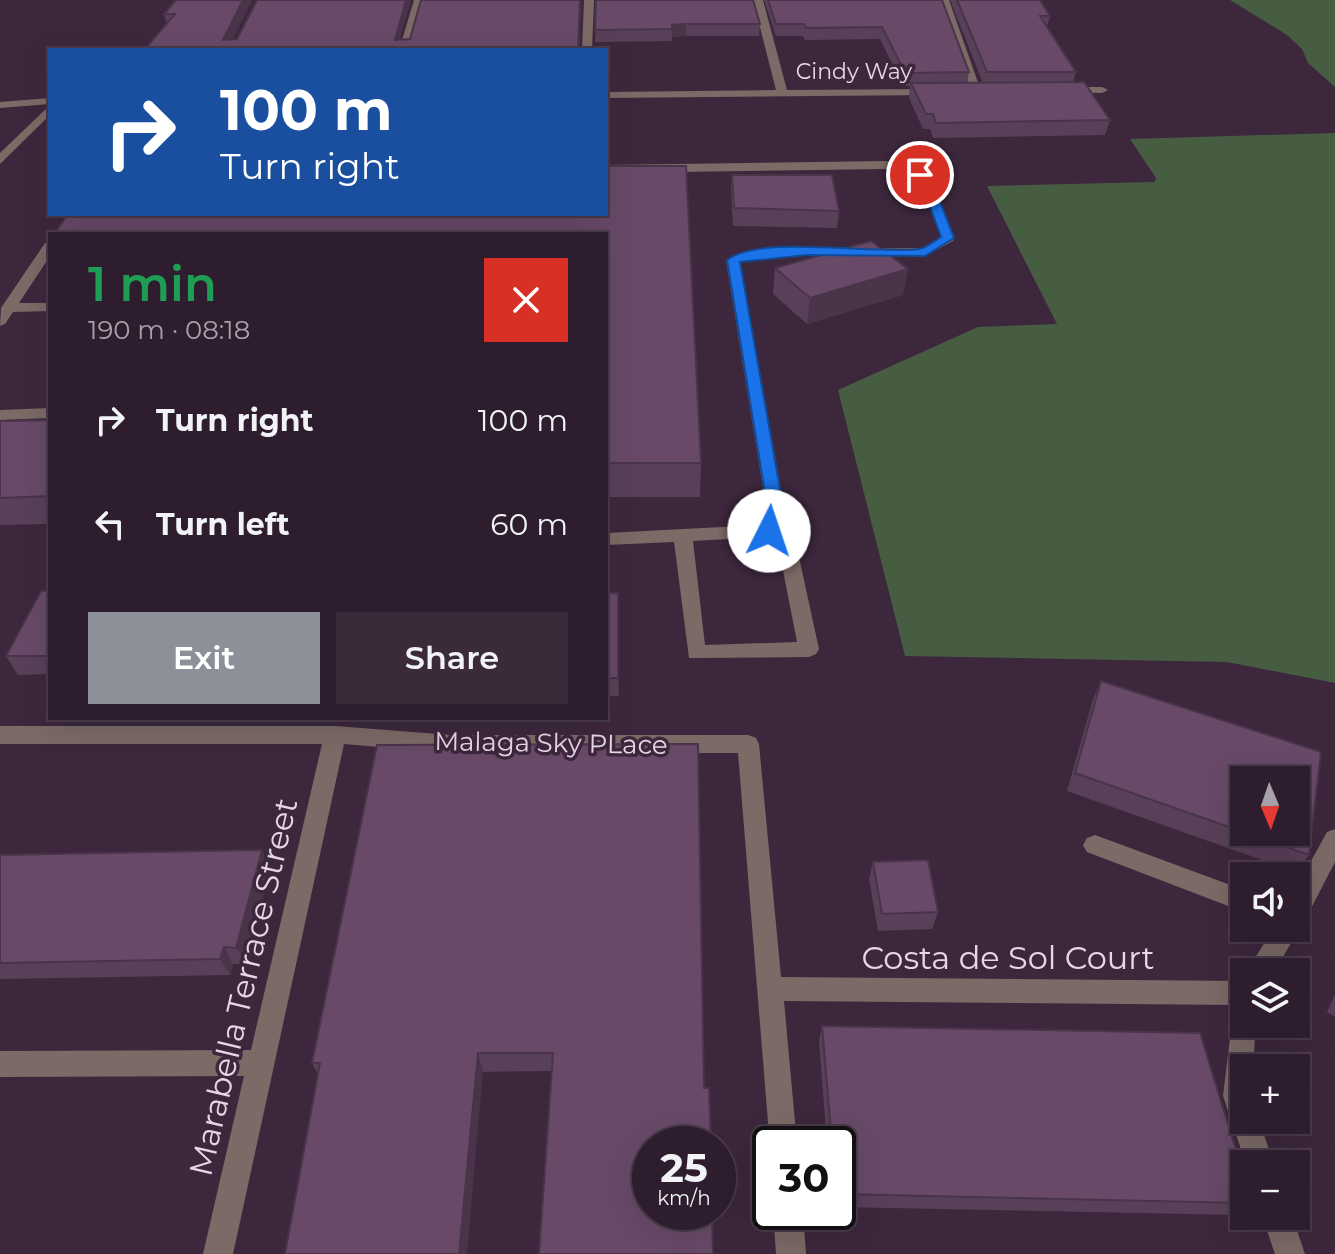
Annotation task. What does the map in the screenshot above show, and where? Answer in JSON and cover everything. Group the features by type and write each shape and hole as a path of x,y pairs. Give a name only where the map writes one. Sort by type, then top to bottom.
{"street":[{"path":"405,48 419,0"},
{"path":"587,48 589,0"},
{"path":"758,0 782,91"},
{"path":"944,0 978,92"},
{"path":"1055,90 1102,90"},
{"name":"Cindy Way","path":"608,95 782,91 948,92"},
{"path":"963,92 993,91"},
{"path":"0,105 48,101"},
{"path":"0,160 48,110"},
{"path":"0,141 20,140"},
{"path":"608,169 886,165 920,175 926,181 948,238 925,252 807,251 754,254 733,260 775,506 769,531"},
{"path":"4,314 48,249"},
{"path":"4,314 48,307"},
{"path":"0,415 48,413"},
{"path":"608,539 683,535 769,531 788,548 809,649 696,653 683,535"},
{"name":"Malaga Sky PLace","path":"0,735 335,735 451,744 748,744 782,1126"},
{"name":"Marabella Terrace Street","path":"218,1254 335,735"},
{"path":"1310,886 1335,839"},
{"path":"1095,845 1230,896"},
{"name":"Costa de Sol Court","path":"771,989 1230,993"},
{"path":"0,1064 261,1063"},
{"path":"789,1230 791,1254"},
{"path":"1282,1230 1290,1254"},
{"path":"204,1254 218,1254"}],"green space":[{"path":"1230,0 1335,0 1335,87 1308,63 1302,49 1287,35"},
{"path":"1335,133 1335,683 1227,662 905,656 838,390 978,327 1057,324 987,186 1155,182 1156,178 1130,139"}],"building":[{"path":"176,0 243,0 223,40 237,39 257,0 406,0 395,40 410,39 421,0 580,0 578,48 146,48 175,14 164,14"},
{"path":"596,0 753,0 760,24 686,24 672,25 672,29 595,30"},
{"path":"768,0 942,0 969,72 905,73 882,27 806,28 804,24 776,24"},
{"path":"957,0 1040,0 1050,16 1040,16 1076,72 987,72"},
{"path":"1084,82 1110,120 936,123 933,114 926,114 911,83"},
{"path":"608,166 686,166 701,463 608,463 608,232 55,232 67,216 608,216"},
{"path":"732,175 832,175 839,211 734,208"},
{"path":"871,241 908,269 810,298 775,268"},
{"path":"48,420 48,496 0,498 0,421"},
{"path":"41,591 48,591 48,656 6,656"},
{"path":"608,593 618,593 618,678 608,678"},
{"path":"1101,681 1321,752 1309,855 1283,846 1310,846 1310,766 1230,766 1230,827 1075,773"},
{"path":"698,744 704,1088 709,1088 710,1126 632,1126 632,1230 712,1230 713,1254 539,1254 553,1053 478,1053 459,1254 285,1254 320,1063 312,1063 377,745"},
{"path":"262,850 236,948 224,947 220,959 0,963 0,855"},
{"path":"928,860 938,912 882,914 873,862"},
{"path":"822,1026 1200,1033 1236,1150 1230,1150 1230,1203 856,1194 856,1126 830,1126"}],"route":[{"path":"769,531 775,506 733,260 754,254 807,251 925,252 948,238 926,181 920,175"}]}
